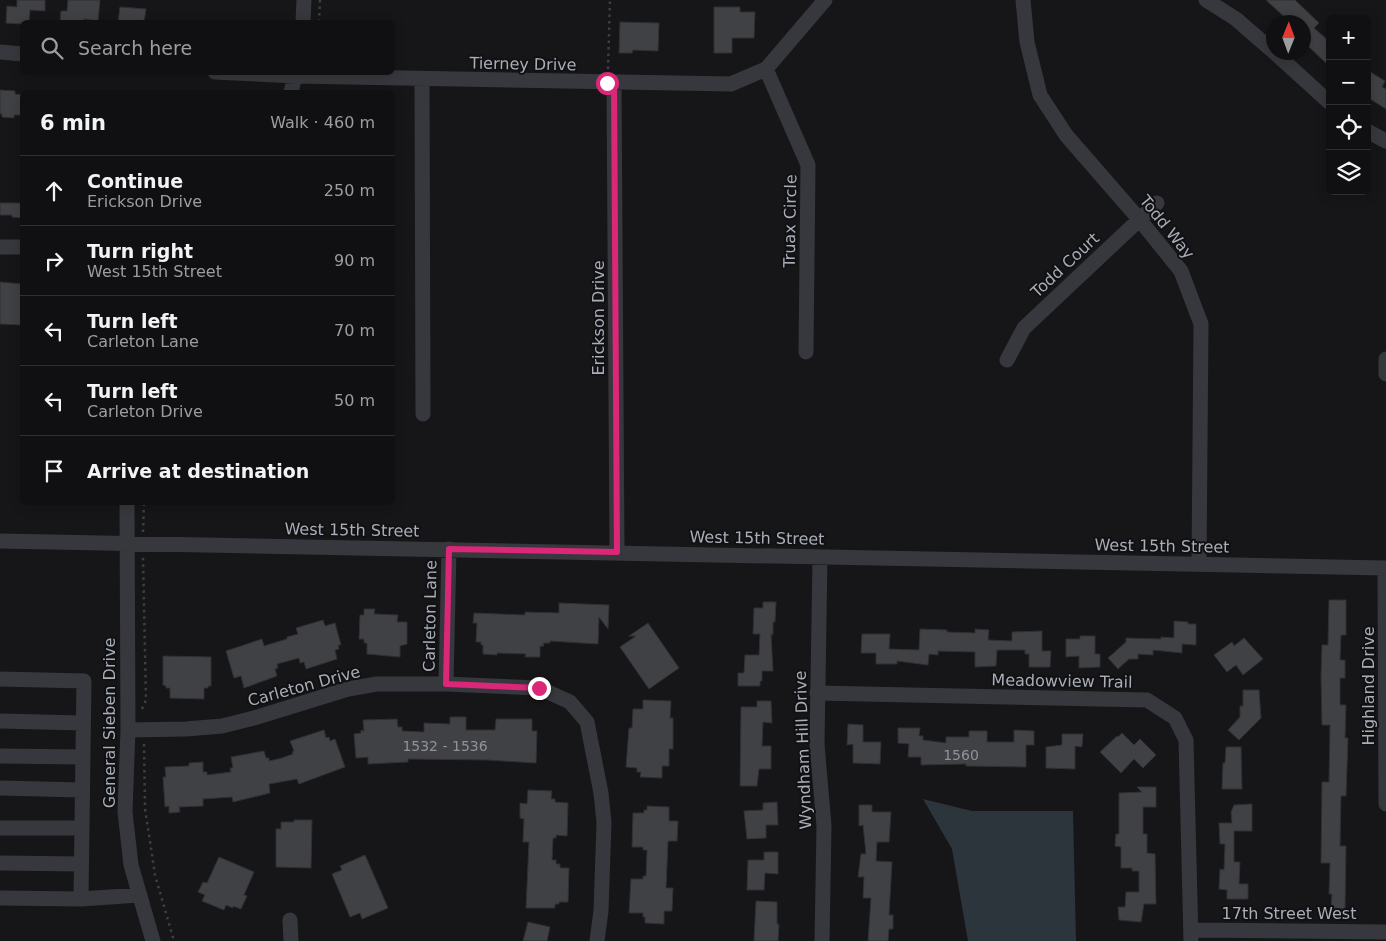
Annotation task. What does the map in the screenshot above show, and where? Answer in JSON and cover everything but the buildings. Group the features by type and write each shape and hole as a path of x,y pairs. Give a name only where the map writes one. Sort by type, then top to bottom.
{"street":[{"path":"303,20 304,0"},
{"name":"Tierney Drive","path":"328,75 611,83 731,84 766,69 825,0"},
{"name":"Todd Way","path":"1024,0 1026,42 1040,95 1066,135 1139,219 1181,271 1201,324 1199,564"},
{"path":"1206,0 1236,19 1266,45"},
{"path":"0,52 20,54"},
{"path":"1283,60 1326,99"},
{"name":"Truax Circle","path":"766,69 808,165 806,352"},
{"path":"292,90 296,75"},
{"path":"422,78 423,414"},
{"name":"Erickson Drive","path":"611,83 617,552"},
{"path":"1371,133 1386,141"},
{"name":"Todd Court","path":"1008,360 1024,328 1157,203"},
{"path":"0,247 20,247"},
{"path":"1386,359 1386,374"},
{"name":"General Sieben Drive","path":"128,505 128,730 125,812 131,865 153,941"},
{"name":"West 15th Street","path":"0,541 1386,568"},
{"name":"Carleton Lane","path":"446,684 449,549"},
{"name":"Wyndham Hill Drive","path":"820,557 817,744 824,826 822,941"},
{"name":"Highland Drive","path":"1386,568 1386,804"},
{"path":"0,679 84,681 81,899"},
{"name":"Carleton Drive","path":"128,730 222,726 348,689 394,683 539,688 570,702 587,722 601,793 604,824 602,902 597,941"},
{"name":"Meadowview Trail","path":"817,693 1147,700 1175,718 1186,740 1191,936"},
{"path":"0,721 83,723"},
{"path":"0,756 83,757"},
{"path":"0,788 82,790"},
{"path":"0,828 82,828"},
{"path":"0,863 81,864"},
{"path":"0,898 81,899 140,895"},
{"path":"290,920 291,941"},
{"name":"17th Street West","path":"1191,936 1386,932"}],"path":[{"path":"319,20 320,0"},
{"path":"610,0 611,83"},
{"path":"143,522 144,505"}],"shaded area":[{"path":"923,799 972,811 1073,811 1076,941 968,941 952,849"}],"route":[{"path":"539,688 446,684 449,549 617,552 614,83 607,83"}]}
